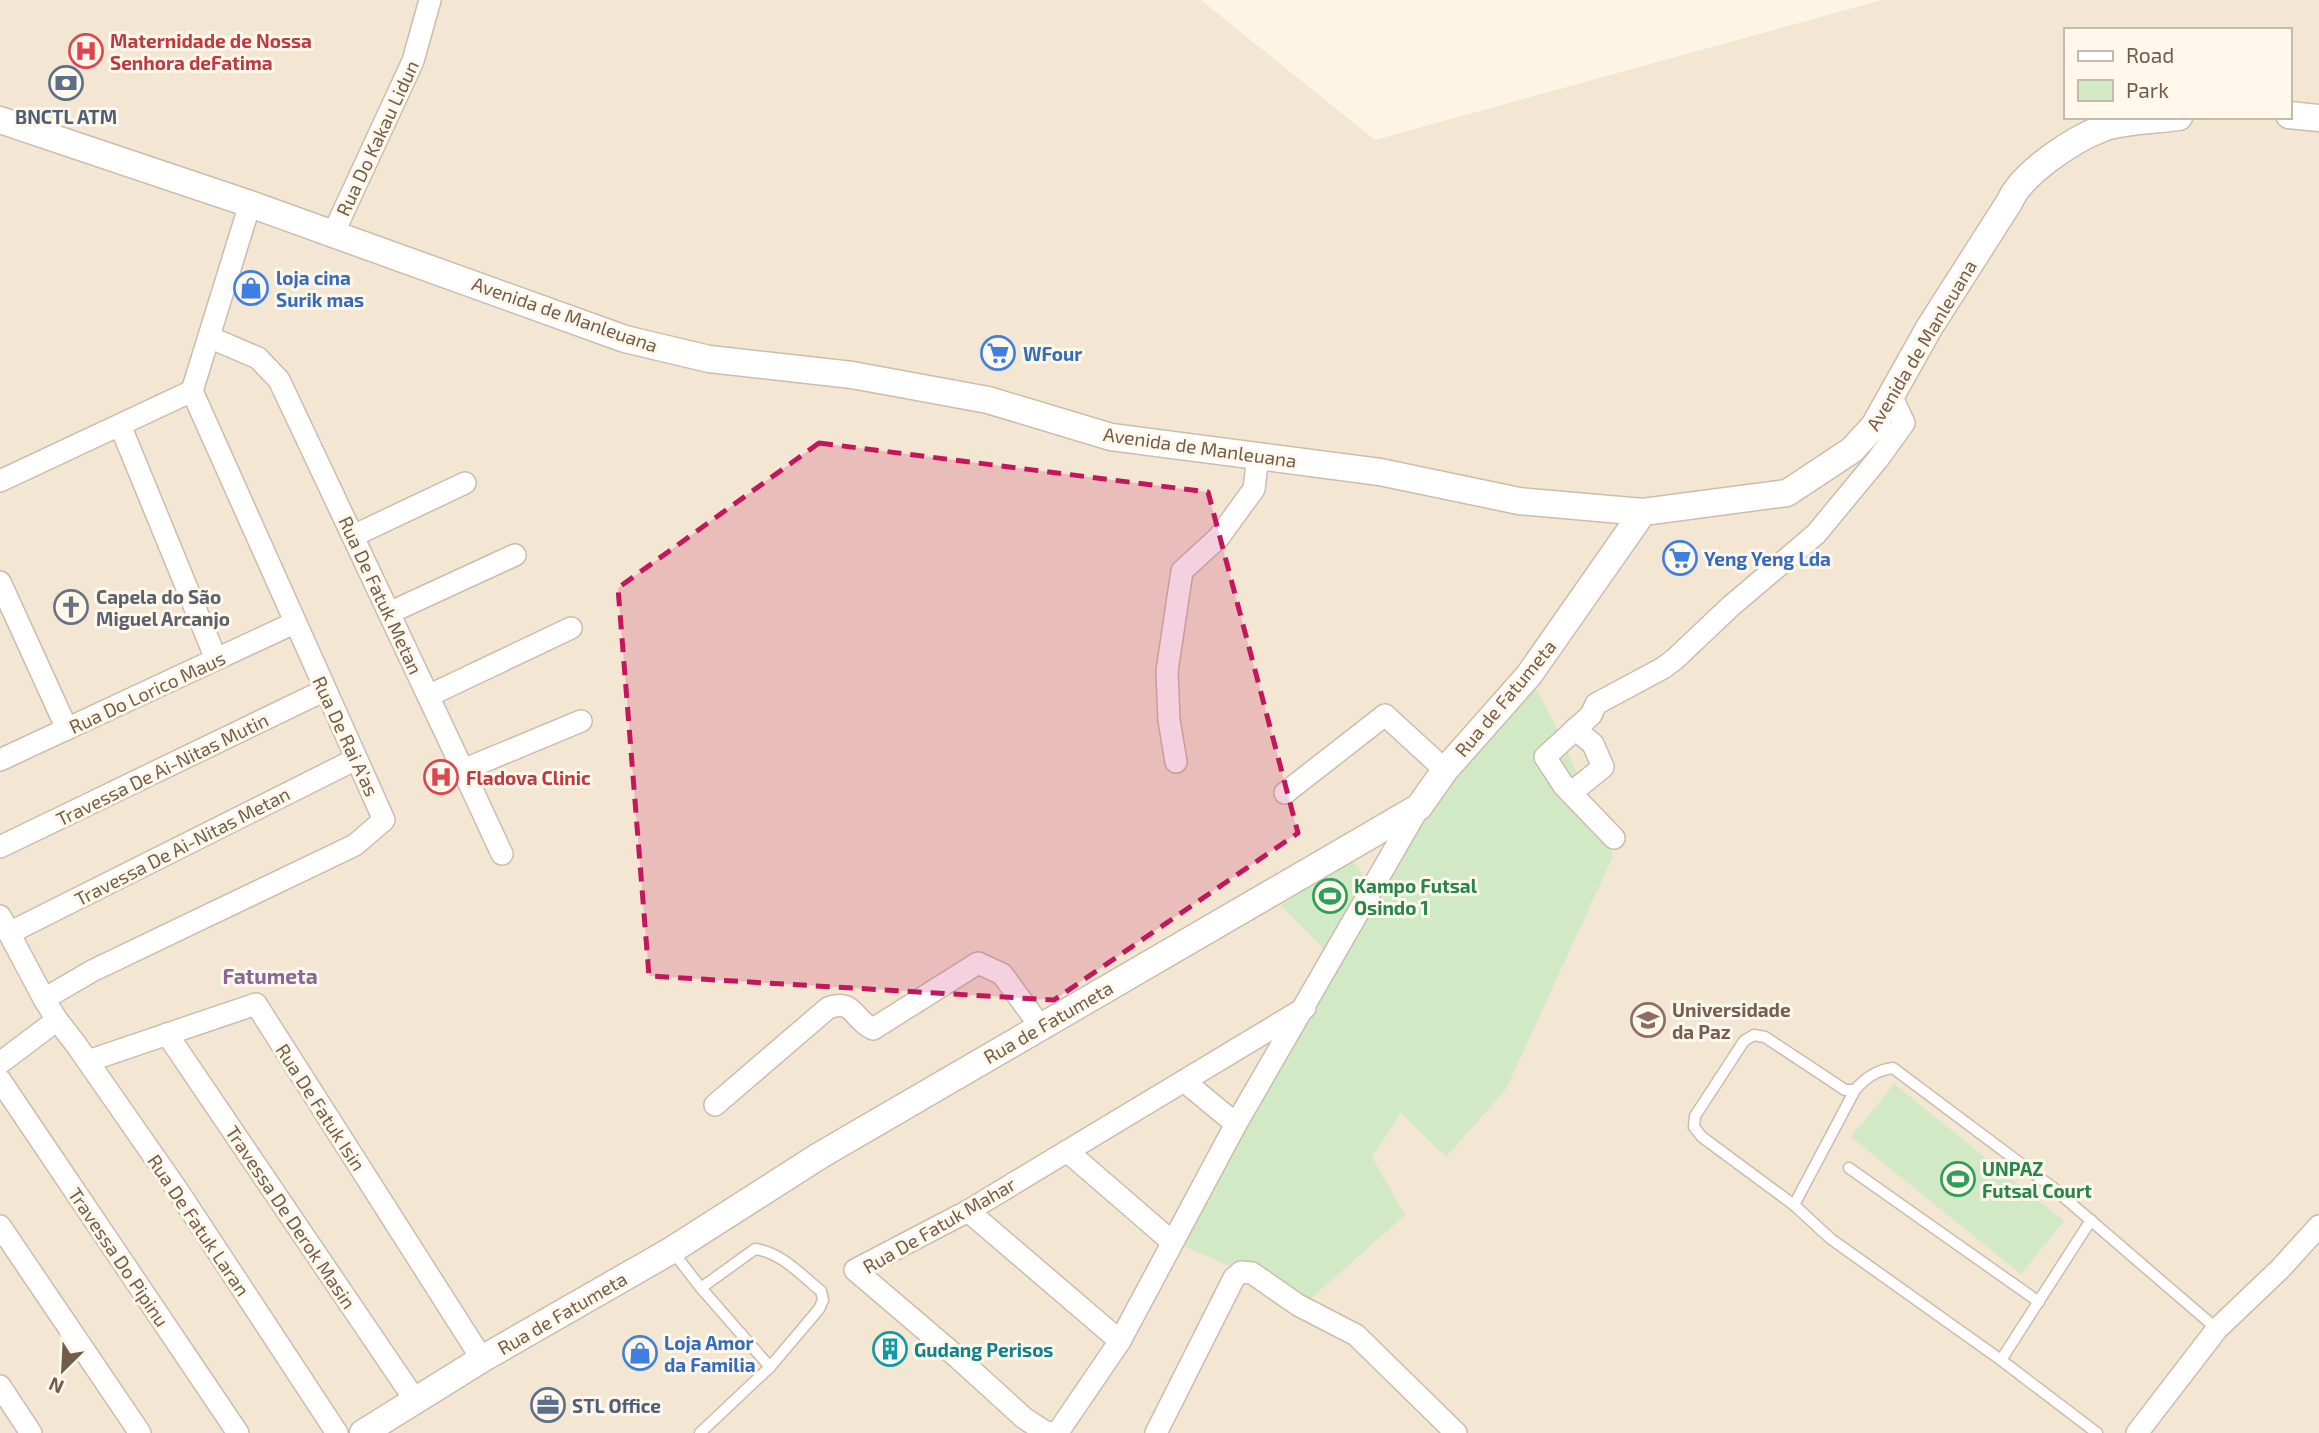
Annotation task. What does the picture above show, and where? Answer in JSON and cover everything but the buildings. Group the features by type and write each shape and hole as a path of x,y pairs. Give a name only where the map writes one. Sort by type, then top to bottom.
{"street":[{"name":"Rua Do Kakau Lidun","path":"333,234 413,61 430,0"},
{"path":"2291,115 2319,118"},
{"name":"Avenida de Manleuana","path":"0,120 250,204 625,339 709,359 852,375 988,400 1111,437 1380,472 1519,501 1643,512 1787,493 1852,450 1874,426 1929,328 2016,189 2057,153 2104,128 2165,119"},
{"path":"0,481 192,391 250,204"},
{"name":"Rua De Fatuk Metan","path":"209,337 258,358 279,380 502,855"},
{"name":"Rua De Rai A’as","path":"44,999 92,971 355,845 384,820 192,391"},
{"path":"1614,838 1571,793 1545,757 1591,715 1596,704 1675,659 1731,606 1816,534 1904,423 1891,395"},
{"path":"120,425 216,659"},
{"path":"1176,762 1169,720 1167,671 1182,571 1219,537 1254,489 1258,456"},
{"path":"353,536 465,483"},
{"name":"Rua de Fatumeta","path":"378,1429 415,1400 671,1250 819,1156 1419,807 1445,770 1529,674 1643,512"},
{"path":"389,613 516,555"},
{"path":"0,582 67,729"},
{"name":"Rua Do Lorico Maus","path":"1,758 294,623"},
{"path":"428,696 571,628"},
{"name":"Travessa De Ai-Nitas Mutin","path":"0,847 325,690"},
{"path":"1285,793 1385,715 1445,770"},
{"path":"463,770 582,721"},
{"path":"1571,793 1603,766 1593,744 1575,729"},
{"name":"Travessa De Ai-Nitas Metan","path":"4,925 356,759"},
{"name":"Rua De Fatuk Mahar","path":"1305,1007 968,1211 855,1270 1024,1418 1046,1433 1059,1432 1120,1340 1236,1124 1305,1007 1419,807"},
{"path":"0,1063 57,1020 4,925"},
{"path":"715,1105 828,1008 839,1004 846,1005 866,1026 873,1029 978,963 1002,974 1040,1026"},
{"name":"Rua De Fatuk Isin","path":"88,1061 256,1004 482,1359"},
{"name":"Rua De Fatuk Laran","path":"57,1020 178,1191 337,1433"},
{"name":"Travessa De Derok Masin","path":"167,1034 415,1400"},
{"name":"Travessa Do Pipinu","path":"0,1080 238,1433"},
{"path":"1184,1081 1236,1124"},
{"path":"1067,1150 1171,1241"},
{"path":"968,1211 1120,1340"},
{"path":"0,1226 140,1433"},
{"path":"2137,1433 2217,1329 2280,1269 2319,1226"},
{"path":"1156,1433 1234,1278 1241,1272 1252,1273 1298,1305 1356,1335 1456,1433"},
{"path":"0,1386 30,1433"}],"lane":[{"path":"1855,1090 1845,1090 1765,1037 1754,1035 1744,1041 1695,1116 1694,1127 1702,1137 1794,1205 1831,1239 2001,1360 2097,1433"},
{"path":"1794,1205 1855,1090 1862,1081 1879,1070 1893,1068 2052,1187 2217,1329"},
{"path":"1849,1168 2039,1301"},
{"path":"2001,1360 2091,1220"},
{"path":"700,1433 770,1367 819,1309 823,1300 821,1291 768,1250 755,1249 701,1288"},
{"path":"671,1250 770,1367"}],"highlighted area":[{"path":"819,443 1208,492 1298,833 1054,1000 649,976 618,588"}],"shaded area":[{"path":"0,0 1201,0 1375,140 1882,0 2319,0 2319,1433 0,1433"}],"green space":[{"path":"1529,675 1557,728 1613,856 1506,1089 1446,1157 1401,1113 1372,1157 1405,1215 1307,1302 1171,1241 1419,807"},
{"name":"Kampo Futsal Osindo 1","path":"1350,858 1371,885 1330,946 1324,949 1281,906"},
{"name":"UNPAZ Futsal Court","path":"1894,1084 2064,1221 2021,1274 1851,1137"}],"place":[{"name":"Maternidade de Nossa Senhora deFatima","path":"86,51"},
{"name":"BNCTL ATM","path":"66,83"},
{"name":"loja cina Surik mas","path":"251,288"},
{"name":"WFour","path":"998,353"},
{"name":"Yeng Yeng Lda","path":"1680,558"},
{"name":"Capela do São Miguel Arcanjo","path":"71,607"},
{"name":"Fladova Clinic","path":"441,777"},
{"name":"Kampo Futsal Osindo 1","path":"1330,896"},
{"name":"Universidade da Paz","path":"1648,1020"},
{"name":"UNPAZ Futsal Court","path":"1958,1179"},
{"name":"Gudang Perisos","path":"890,1349"},
{"name":"Loja Amor da Familia","path":"640,1353"},
{"name":"STL Office","path":"548,1405"}],"district":[{"name":"Fatumeta","path":"270,975"}]}
